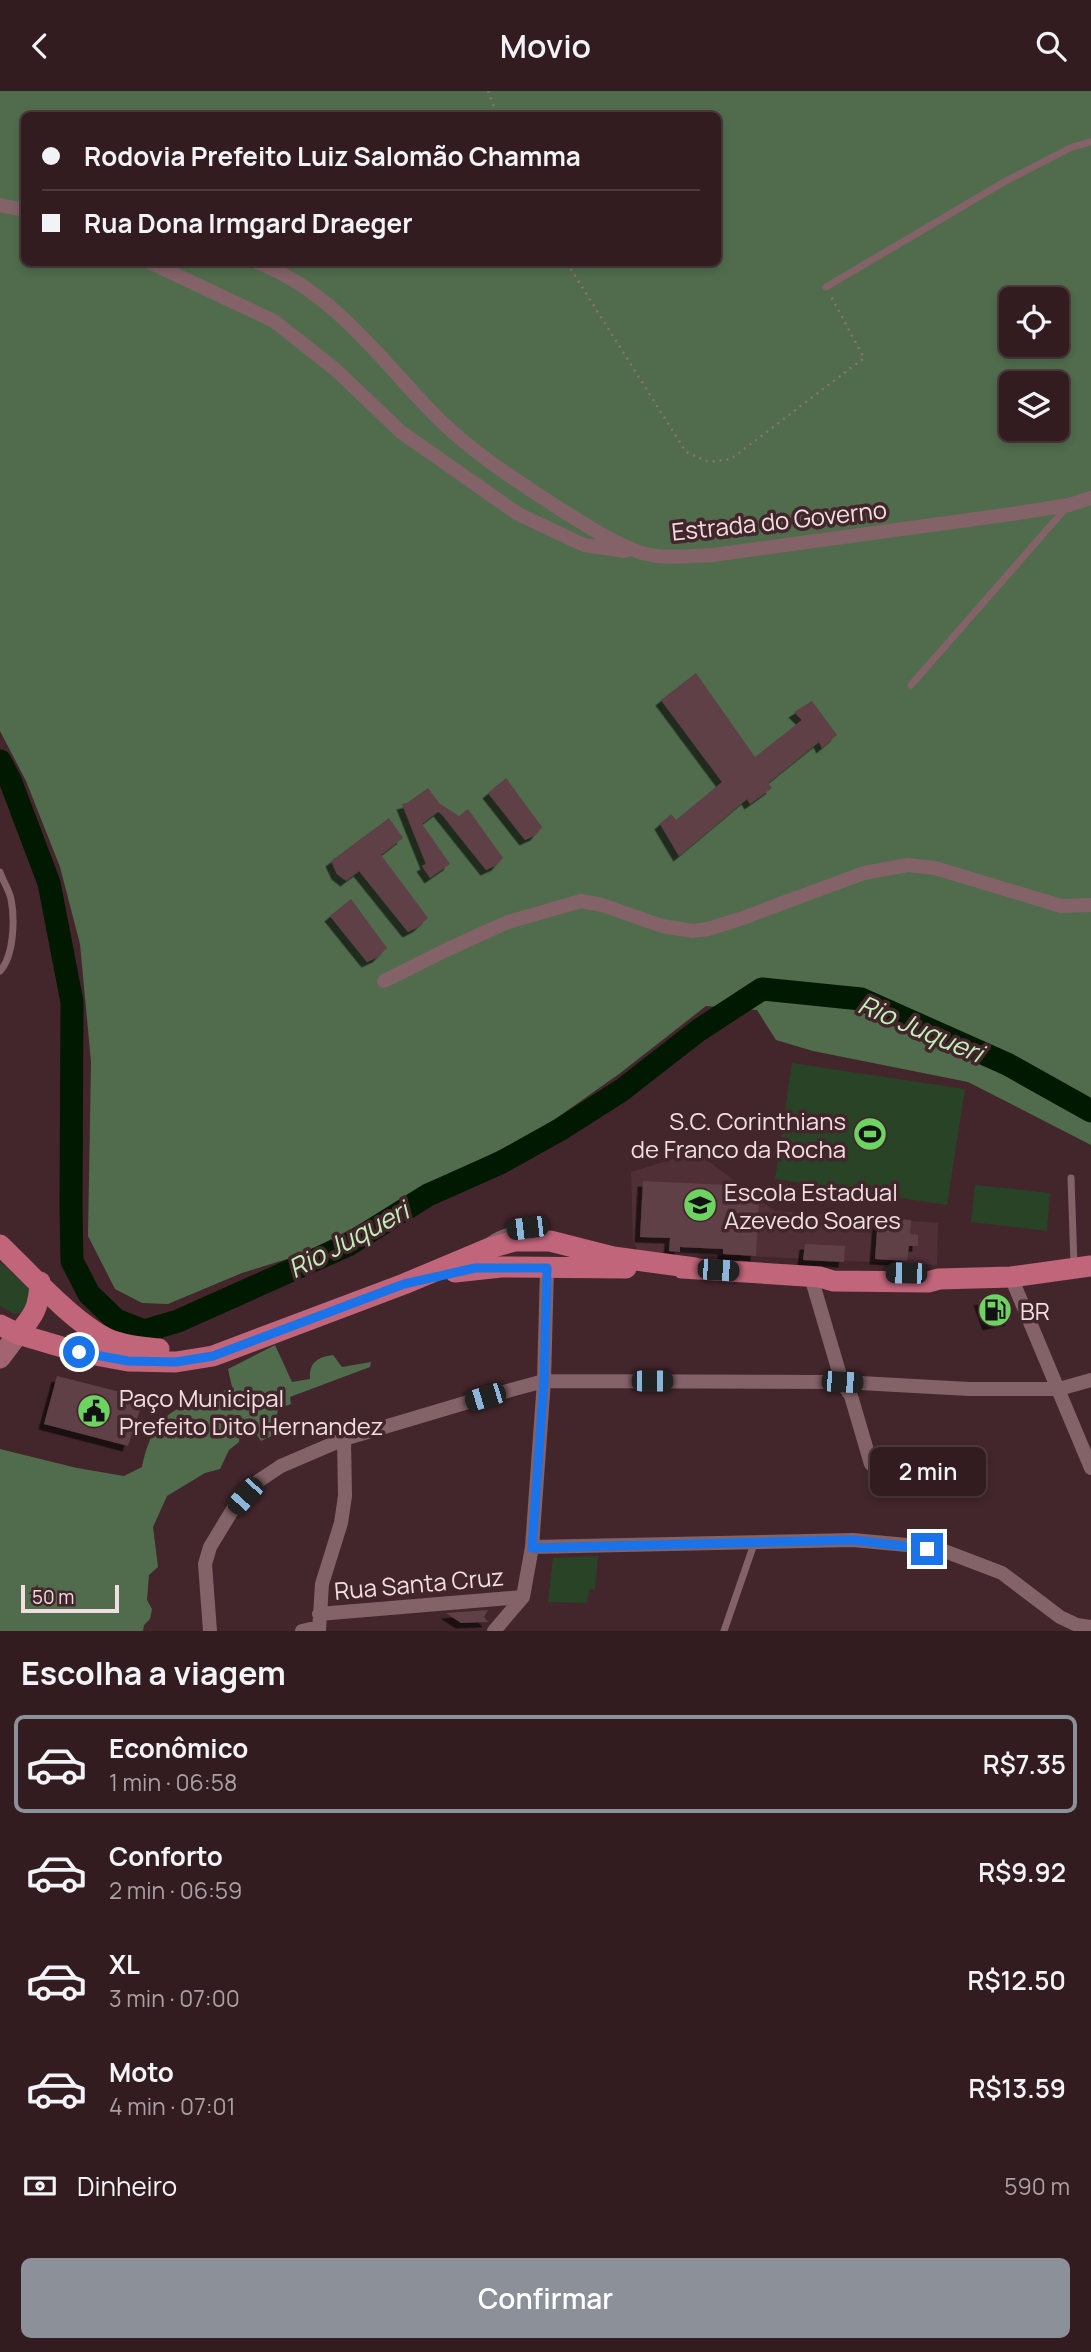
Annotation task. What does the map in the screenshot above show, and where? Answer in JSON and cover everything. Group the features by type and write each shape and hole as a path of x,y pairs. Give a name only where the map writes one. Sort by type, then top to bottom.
{"main road":[{"path":"9,1329 79,1352 128,1361 176,1362 213,1356 404,1284 490,1248 515,1241 550,1241 613,1257 695,1268 815,1277 844,1272 930,1274 939,1279 1011,1277 1083,1267"},
{"path":"0,1245 78,1319 107,1339 134,1347 168,1349 259,1340"},
{"path":"547,1268 564,1261 613,1257"},
{"path":"404,1284 475,1268 695,1268"},
{"path":"9,1329 36,1311 40,1282"}],"street":[{"path":"0,205 21,208"},
{"path":"157,266 274,321 336,369 401,432 518,514 584,545 641,552"},
{"name":"Estrada do Governo","path":"267,266 280,271 326,302 368,341 457,437 503,473 608,539 641,552 668,558 713,555 1069,505 1089,499"},
{"path":"384,981 508,922 580,901 602,905 662,926 693,931 740,919 864,873 908,865 935,869 1061,906 1091,905"},
{"path":"494,1631 523,1597 532,1548 544,1381 547,1268"},
{"path":"815,1277 842,1382 851,1396 871,1464"},
{"path":"1011,1277 1091,1468"},
{"path":"0,1358 9,1329"},
{"path":"211,1631 205,1564 210,1547 233,1509 257,1482 281,1467 344,1439 544,1381 842,1382 969,1389 1059,1389 1091,1380"},
{"path":"319,1624 322,1584 341,1523 345,1496 344,1439"},
{"path":"532,1548 853,1540 907,1545 947,1552 1002,1573 1060,1617 1077,1625 1091,1627"},
{"name":"Rua Santa Cruz","path":"302,1631 319,1624 523,1597"}],"lane":[{"path":"826,287 1004,182 1072,148 1091,142"},
{"name":"Estrada do Governo","path":"911,685 1069,505"},
{"path":"0,872 10,899 13,923 7,963 0,971"},
{"path":"1071,1178 1072,1249 1083,1267"},
{"path":"723,1631 754,1544"}],"path":[{"path":"488,91 496,112"},
{"path":"569,266 686,452 709,462 731,459 864,358 826,287"}],"shaded area":[{"name":"Escola Estadual Azevedo Soares","path":"696,1152 775,1211 938,1223 937,1265 638,1251 633,1241 631,1172"}],"green space":[{"path":"0,91 1091,91 1091,1145 968,1082 813,1051 776,1040 757,1010 706,1006 619,1074 534,1134 425,1185 365,1222 300,1255 242,1273 168,1304 142,1303 115,1289 88,1236 91,1062 80,944 60,867 26,781 0,731"},
{"name":"S.C. Corinthians de Franco da Rocha","path":"792,1063 965,1089 947,1205 775,1179"},
{"path":"975,1185 1050,1193 1047,1231 971,1222"},
{"path":"0,1262 35,1293 24,1313 12,1313 0,1306"},
{"path":"275,1345 292,1382 310,1379 313,1365 318,1359 327,1356 333,1355 342,1367 371,1362 370,1367 290,1397 291,1404 278,1409 276,1420 280,1432 261,1441 253,1429 240,1433 239,1442 229,1450 220,1469 205,1473 167,1496 153,1527 158,1567 149,1575 147,1600 152,1609 143,1631 0,1631 0,1449 77,1468 124,1476 142,1467 148,1446 163,1420 184,1406 232,1387 228,1369"},
{"path":"598,1556 595,1589 589,1590 587,1603 548,1602 553,1558"}],"building":[{"path":"696,673 755,757 802,720 794,712 812,701 837,735 822,748 819,742 768,783 772,788 750,804 747,799 679,856 660,824 671,814 676,820 722,782 661,700"},
{"path":"506,778 542,827 536,835 525,840 488,793"},
{"path":"428,788 439,803 459,816 468,809 503,858 497,865 486,870 439,811 422,824 450,864 430,878 422,866 426,864 402,804"},
{"path":"389,818 403,838 381,855 428,918 408,932 359,871 346,881 337,874 331,861"},
{"path":"351,899 387,948 378,957 367,962 330,916"},
{"name":"Escola Estadual Azevedo Soares","path":"643,1181 728,1185 727,1198 759,1199 756,1256 723,1254 723,1249 680,1247 680,1252 669,1251 670,1238 640,1237"},
{"path":"878,1217 911,1220 910,1234 918,1235 918,1246 909,1246 907,1261 875,1259"},
{"path":"805,1244 845,1246 844,1262 803,1260"},
{"name":"BR","path":"1002,1296 1011,1320 988,1325 979,1300"},
{"name":"Paço Municipal Prefeito Dito Hernandez","path":"57,1376 144,1398 128,1446 44,1424"},
{"path":"488,1610 484,1617 488,1622 461,1623 446,1613"}],"waterway":[{"name":"Rio Juqueri","path":"0,761 10,780 49,883 72,1002 72,1261 89,1294 116,1320 144,1331 178,1321 348,1245 428,1195 500,1163 561,1129 622,1090 699,1030 762,989 861,999 1007,1064 1091,1111"}],"place":[{"name":"S.C. Corinthians de Franco da Rocha","path":"870,1134"},
{"name":"Escola Estadual Azevedo Soares","path":"700,1205"},
{"name":"BR","path":"995,1310"},
{"name":"Paço Municipal Prefeito Dito Hernandez","path":"94,1411"}],"route":[{"path":"79,1352 128,1361 176,1362 213,1356 404,1284 475,1268 547,1268 544,1381 532,1548 853,1540 927,1549"}]}
